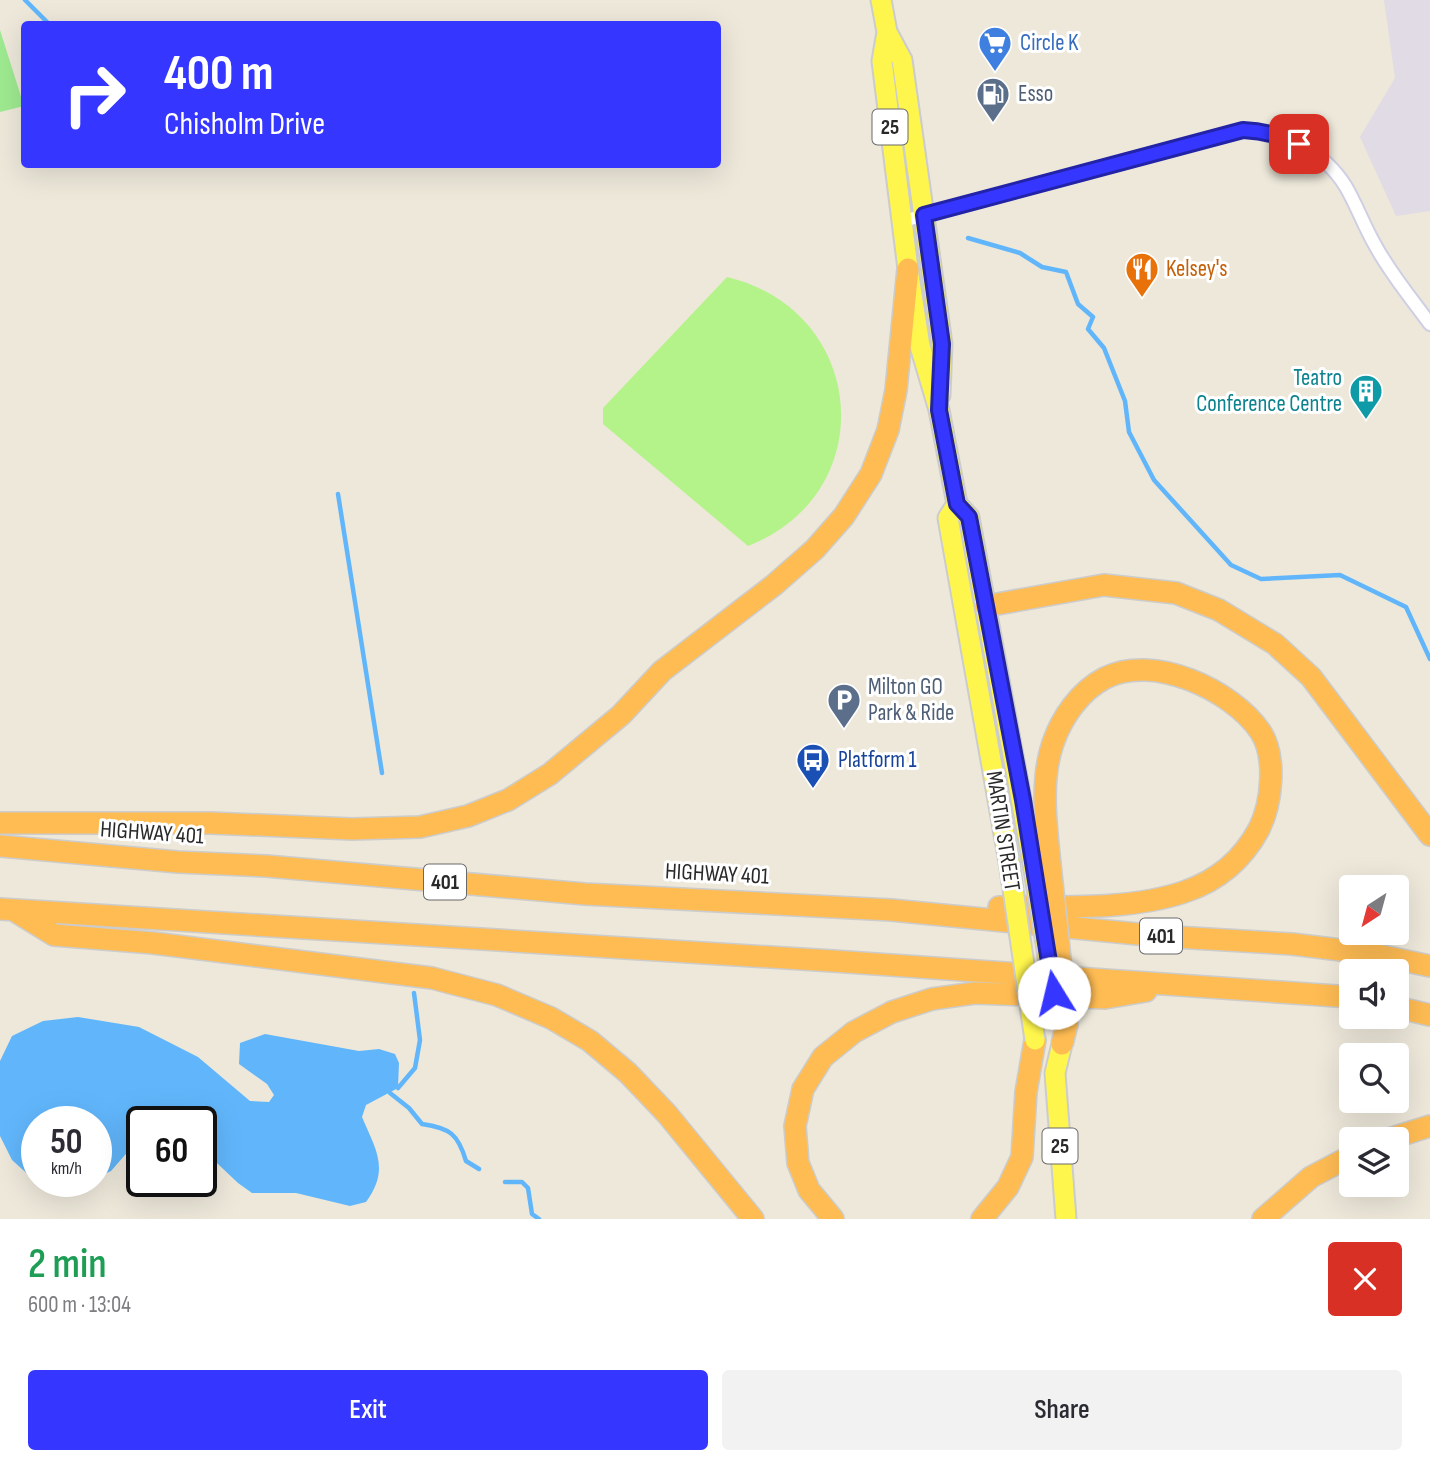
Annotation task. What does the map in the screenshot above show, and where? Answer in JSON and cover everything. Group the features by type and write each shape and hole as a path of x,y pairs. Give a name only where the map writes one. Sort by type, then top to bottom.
{"highway":[{"path":"0,823 210,824 352,829 420,827 468,816 508,800 550,774 621,715 662,671 774,585 815,549 844,516 871,474 888,430 897,390 908,269"},
{"path":"986,606 1104,585 1176,593 1219,610 1275,644 1311,677 1430,835"},
{"path":"891,910 1097,905 1149,900 1185,892 1221,874 1248,849 1264,819 1270,793 1271,764 1262,734 1244,711 1220,694 1189,679 1158,671 1107,677 1084,693 1066,714 1052,744 1042,864 1067,1024 1062,1044"},
{"name":"HIGHWAY 401","path":"0,846 178,863 266,866 584,894 891,910 1158,936 1292,944 1373,954 1430,966"},
{"path":"7,909 54,935 153,943 432,978 508,1000 551,1018 590,1041 628,1073 667,1114 752,1219"},
{"name":"401","path":"7,909 847,962 1339,997"},
{"path":"833,1219 805,1181 798,1163 795,1126 803,1089 822,1057 854,1032 892,1012 932,999 975,993 1105,998 1177,985"},
{"path":"1409,1010 1430,1015"},
{"path":"982,1219 1008,1186 1022,1157 1026,1092 1035,1040"},
{"path":"1409,1133 1430,1126"},
{"path":"1263,1219 1311,1178 1339,1163"}],"main road":[{"name":"MARTIN STREET","path":"881,0 887,33 902,60 924,215 942,344 939,410"},
{"name":"MARTIN STREET","path":"887,33 882,61 920,346 939,410 957,504 969,517 1042,864"},
{"name":"MARTIN STREET","path":"957,504 948,519 1009,862 1035,1040 1055,1073"},
{"name":"25","path":"1062,1044 1055,1073 1066,1219"}],"street":[{"path":"903,221 1243,130 1263,131 1299,144 1319,156 1337,175 1375,245 1430,324"}],"shaded area":[{"path":"1384,0 1430,0 1430,211 1396,216 1360,137 1395,78"}],"green space":[{"path":"0,30 21,96 21,107 0,112"},
{"path":"727,277 774,296 808,326 831,363 841,404 838,446 821,486 792,521 748,546 603,424 603,408"}],"water":[{"path":"78,1017 139,1027 198,1057 250,1101 269,1102 274,1095 267,1084 239,1064 240,1043 265,1034 359,1051 379,1049 395,1054 399,1063 398,1088 366,1105 362,1117 378,1160 379,1169 373,1190 366,1202 350,1206 296,1193 252,1193 217,1163 217,1106 126,1106 126,1154 112,1170 112,1106 21,1106 21,1168 12,1160 0,1136 0,1061 12,1036 43,1021"}],"waterway":[{"path":"25,0 46,21"},
{"path":"968,238 1020,253 1042,267 1066,272 1078,304 1093,317 1088,329 1104,348 1125,401 1129,432 1154,480 1231,565 1261,579 1340,575 1406,607 1430,659"},
{"path":"338,494 382,773"},
{"path":"398,1088 415,1068 420,1040 414,993"},
{"path":"390,1093 409,1108 422,1124 452,1134 460,1144 466,1161 479,1169"},
{"path":"505,1182 522,1182 528,1188 532,1214 539,1219"}],"place":[{"name":"Circle K","path":"995,73"},
{"name":"Esso","path":"993,124"},
{"name":"Kelsey's","path":"1142,299"},
{"name":"Teatro Conference Centre","path":"1366,421"},
{"name":"Milton GO Park & Ride","path":"844,730"},
{"name":"Platform 1","path":"813,790"}],"route":[{"path":"1054,993 1023,800 969,517 957,504 939,410 942,344 924,215 1243,130 1263,131 1299,144"}]}
